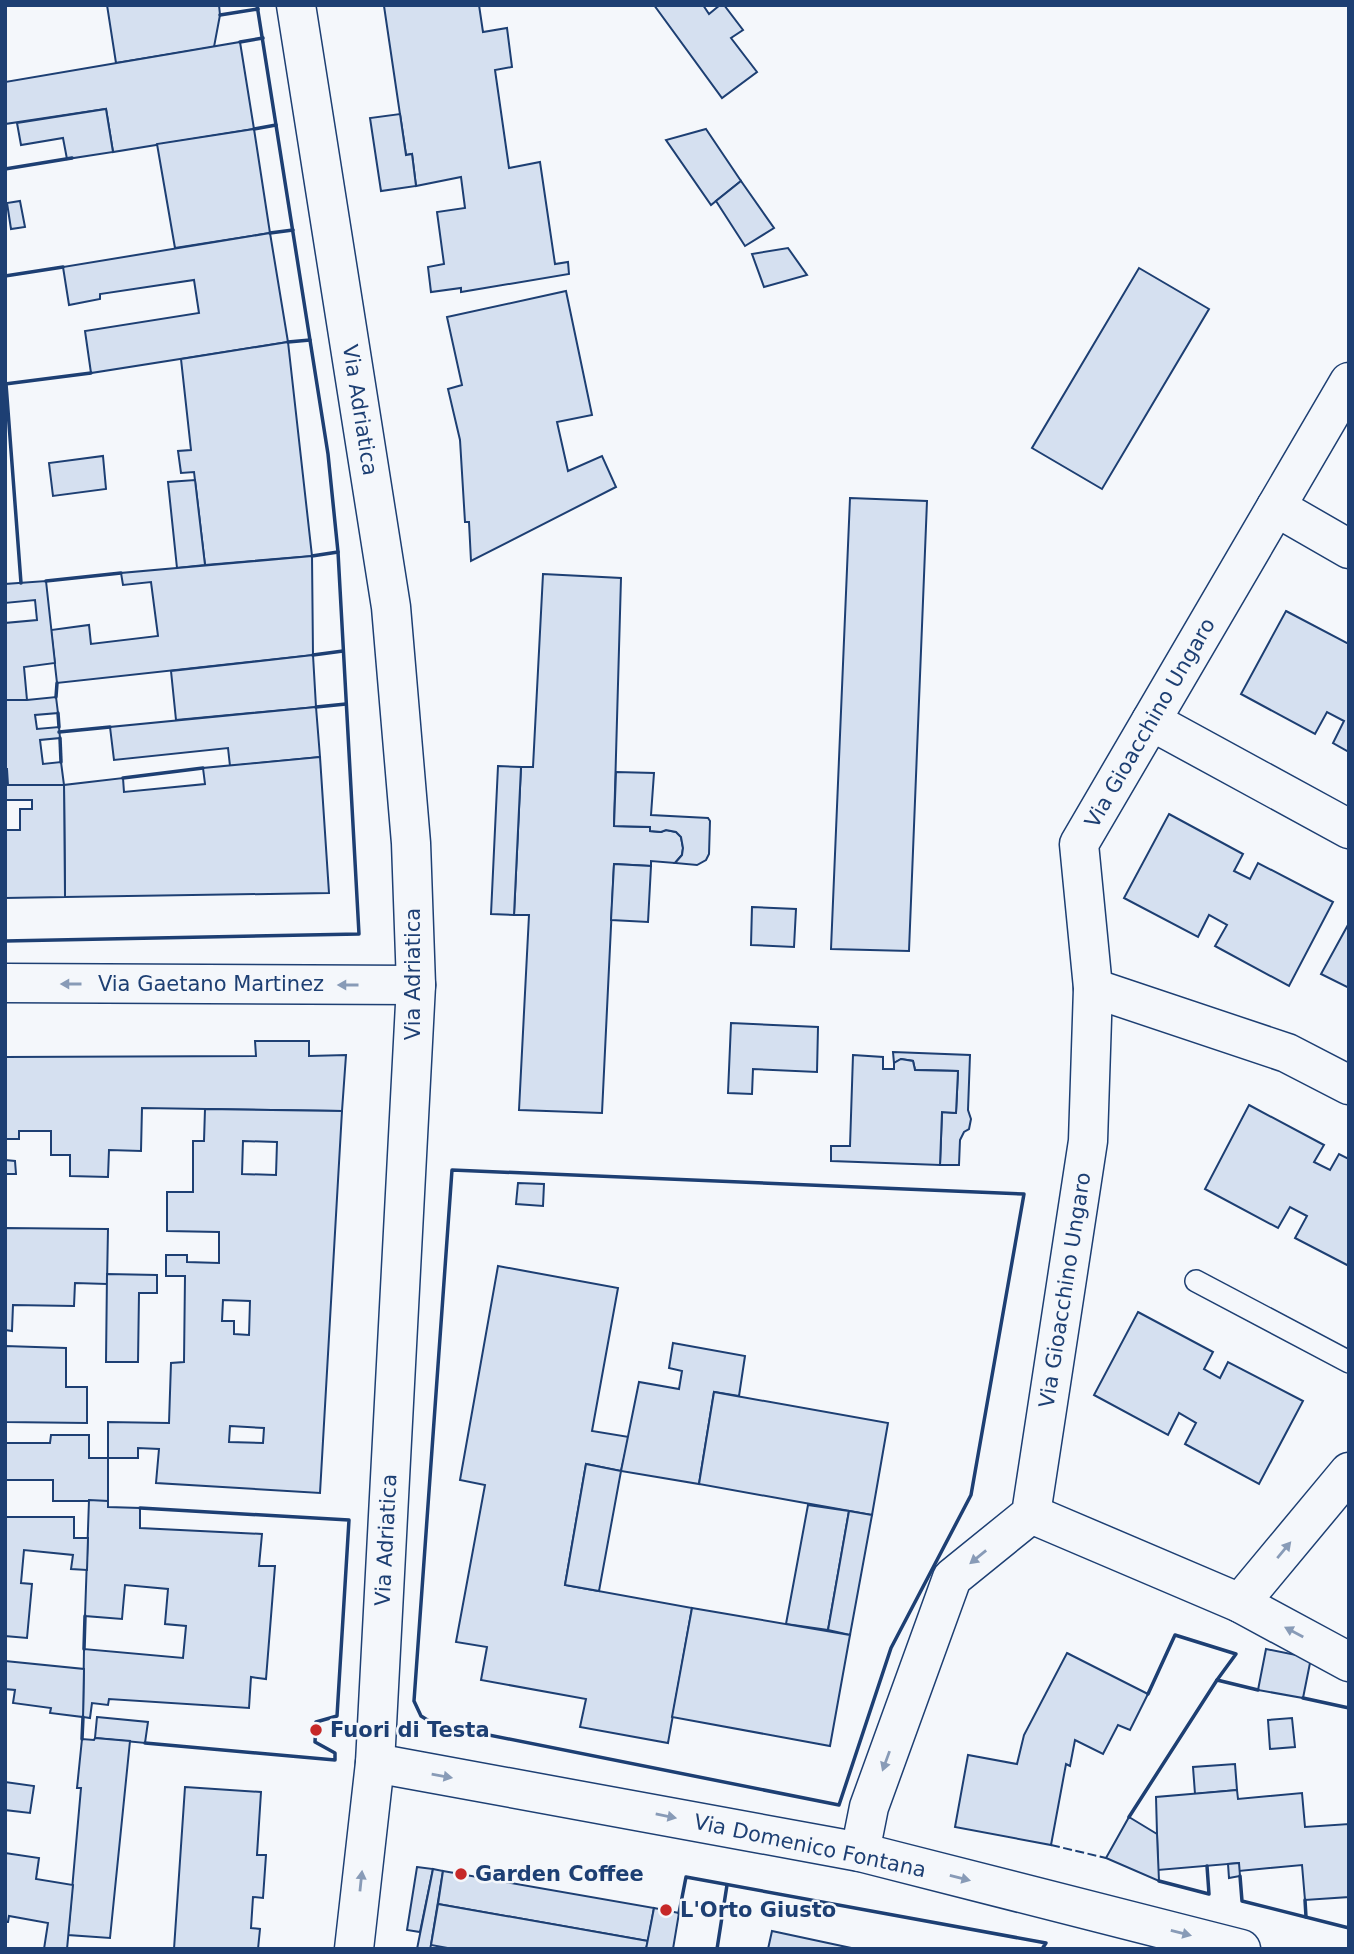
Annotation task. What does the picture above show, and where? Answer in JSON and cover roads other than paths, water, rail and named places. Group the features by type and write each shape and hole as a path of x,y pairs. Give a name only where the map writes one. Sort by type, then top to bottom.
{"street":[{"name":"Via Adriatica","path":"296,5 391,607 411,843 416,985 374,1763 354,1949"},
{"name":"Via Gioacchino Ungaro","path":"1031,1514 1088,1141 1093,988 1079,844 1349,382"},
{"path":"1276,507 1349,549"},
{"path":"1151,721 1349,829"},
{"name":"Via Gaetano Martinez","path":"5,983 416,985"},
{"path":"1093,988 1287,1053 1349,1086"},
{"path":"1240,1603 1349,1472"},
{"path":"860,1852 869,1807 952,1578 1031,1514 1240,1603 1349,1662"},
{"name":"Via Domenico Fontana","path":"374,1763 860,1852 1241,1949"}],"lane":[{"path":"1196,1281 1349,1362"}],"place":[{"name":"Fuori di Testa","path":"316,1730"},
{"name":"Garden Coffee","path":"461,1874"},
{"name":"L'Orto Giusto","path":"666,1910"}]}
